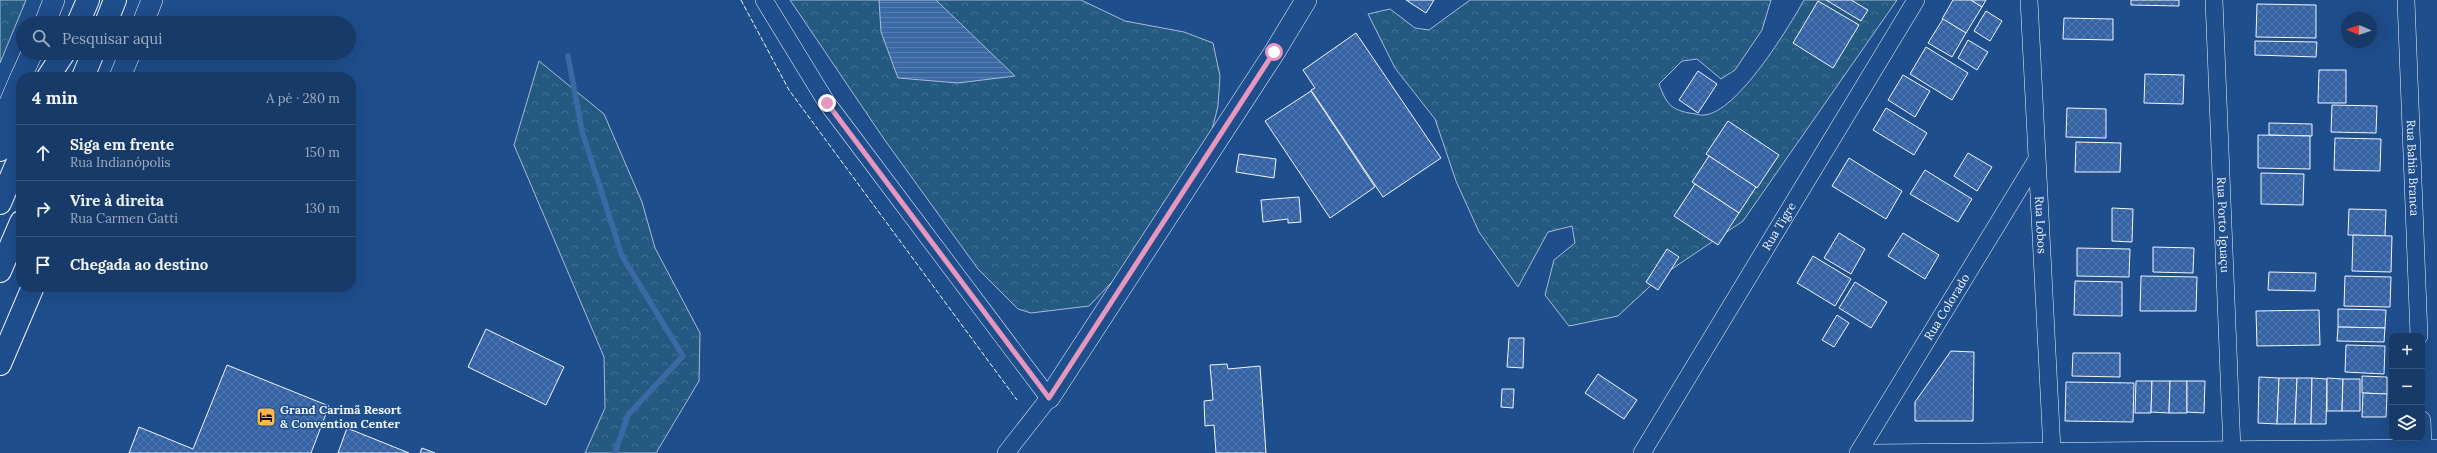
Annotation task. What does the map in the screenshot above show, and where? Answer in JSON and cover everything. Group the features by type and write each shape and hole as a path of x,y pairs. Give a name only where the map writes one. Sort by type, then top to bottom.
{"highway":[{"path":"81,16 88,0"},
{"path":"109,16 115,0"},
{"path":"52,72 60,60"},
{"path":"57,72 62,60"},
{"path":"85,72 90,60"},
{"path":"0,150 16,126"},
{"path":"0,203 16,166"},
{"path":"0,271 16,234"},
{"path":"0,328 29,292"},
{"path":"0,364 30,292"}],"street":[{"path":"47,16 54,0"},
{"path":"146,16 152,0"},
{"path":"764,0 827,103 1049,398"},
{"path":"1006,453 1049,398 1270,59 1306,0"},
{"name":"Rua Tigre","path":"1642,453 1916,0"},
{"name":"Rua Lobos","path":"2029,0 2036,161 2052,450"},
{"name":"Rua Porto Iguaçu","path":"2214,0 2232,450"},
{"name":"Rua Bahia Branca","path":"2406,0 2419,333"},
{"path":"23,72 29,60"},
{"path":"122,72 127,60"},
{"path":"0,126 16,89"},
{"name":"Rua Colorado","path":"1858,453 2036,161"},
{"path":"1872,453 2052,450 2430,448 2425,430"}],"green space":[{"path":"0,0 26,0 19,16 16,16 16,24 0,63"},
{"path":"790,0 1081,0 1125,21 1184,32 1213,43 1220,76 1218,106 1211,134 1133,260 1089,306 1031,313 1018,309 978,269 884,139"},
{"path":"1470,0 1771,0 1762,30 1735,70 1721,79 1697,59 1682,61 1659,84 1666,100 1673,107 1689,113 1702,115 1717,111 1746,85 1761,67 1787,29 1804,0 1897,0 1743,221 1660,277 1618,316 1569,326 1545,295 1554,260 1575,243 1572,226 1548,232 1518,287 1479,232 1456,181 1435,119 1395,68 1368,14 1390,9 1415,28 1429,30"},
{"path":"539,61 604,114 642,202 655,248 700,333 699,381 656,453 585,453 605,408 604,357 514,145"}],"shaded area":[{"path":"879,0 936,0 1015,76 958,83 898,78 881,32"}],"building":[{"path":"1406,0 1434,0 1426,13"},
{"path":"1826,0 1851,0 1868,10 1861,21"},
{"path":"1953,0 1971,0 1982,7 1966,33 1942,19"},
{"path":"1971,0 1986,0 1982,7"},
{"path":"2131,0 2179,0 2179,6 2131,5"},
{"path":"1818,1 1859,25 1833,68 1793,43"},
{"path":"2257,4 2316,5 2316,38 2256,37"},
{"path":"1986,11 2002,21 1990,41 1974,31"},
{"path":"2064,18 2113,19 2113,40 2063,39"},
{"path":"1943,19 1966,33 1952,57 1928,43"},
{"path":"1356,33 1441,158 1383,197 1311,90 1315,88 1303,70"},
{"path":"1968,40 1988,52 1977,70 1958,58"},
{"path":"2255,41 2317,42 2316,57 2255,55"},
{"path":"1926,47 1968,73 1952,100 1910,74"},
{"path":"2319,70 2346,70 2346,103 2318,103"},
{"path":"1698,71 1717,84 1698,113 1679,100"},
{"path":"2145,74 2184,75 2183,104 2144,103"},
{"path":"1903,75 1930,91 1915,117 1888,100"},
{"path":"1311,91 1375,187 1330,218 1265,121"},
{"path":"2332,105 2377,106 2376,133 2331,132"},
{"path":"1886,108 1927,133 1914,155 1873,130"},
{"path":"2067,108 2106,109 2106,138 2066,137"},
{"path":"1728,121 1779,155 1757,188 1706,154"},
{"path":"2269,123 2312,124 2312,136 2269,135"},
{"path":"2258,135 2310,136 2310,169 2258,168"},
{"path":"2335,138 2381,139 2380,171 2334,170"},
{"path":"2076,142 2121,143 2120,172 2075,172"},
{"path":"1968,153 1992,167 1977,191 1954,176"},
{"path":"1239,154 1276,159 1274,178 1236,172"},
{"path":"1709,156 1756,187 1739,213 1692,182"},
{"path":"1849,158 1902,191 1886,219 1832,186"},
{"path":"1925,170 1972,199 1958,222 1910,194"},
{"path":"2261,173 2304,174 2303,205 2261,204"},
{"path":"1695,184 1739,213 1718,245 1674,216"},
{"path":"1299,197 1301,222 1288,223 1288,219 1263,222 1261,200"},
{"path":"2112,208 2133,209 2132,242 2112,241"},
{"path":"2349,209 2386,210 2385,236 2348,235"},
{"path":"1839,233 1865,249 1851,274 1824,258"},
{"path":"1903,233 1939,255 1925,279 1888,256"},
{"path":"2353,235 2392,236 2391,272 2352,271"},
{"path":"2153,247 2194,248 2193,273 2153,272"},
{"path":"2077,248 2130,249 2129,277 2077,276"},
{"path":"1667,249 1679,257 1658,290 1646,282"},
{"path":"1813,256 1851,279 1835,306 1797,283"},
{"path":"2269,272 2316,273 2315,291 2268,290"},
{"path":"2141,276 2197,277 2196,311 2140,311"},
{"path":"2345,276 2391,277 2390,307 2344,306"},
{"path":"2075,281 2122,282 2122,316 2074,315"},
{"path":"1855,282 1887,302 1871,328 1839,308"},
{"path":"2338,309 2386,310 2385,328 2338,327"},
{"path":"2319,310 2320,345 2257,346 2256,311"},
{"path":"1837,315 1849,323 1834,347 1822,340"},
{"path":"2338,327 2385,328 2384,342 2337,341"},
{"path":"486,329 564,367 546,405 468,367"},
{"path":"1509,338 1524,338 1523,368 1507,367"},
{"path":"2346,345 2385,346 2384,374 2345,372"},
{"path":"1951,351 1974,352 1973,421 1915,421 1915,402"},
{"path":"2073,353 2120,353 2120,377 2072,376"},
{"path":"1227,364 1228,369 1260,366 1266,453 1216,453 1214,425 1205,426 1204,401 1213,400 1210,365"},
{"name":"Grand Carimã Resort & Convention Center","path":"227,365 329,406 311,453 129,453 139,427 193,449"},
{"path":"1598,374 1637,400 1624,419 1585,393"},
{"path":"2362,376 2387,377 2387,394 2362,393"},
{"path":"2259,377 2279,378 2277,424 2258,423"},
{"path":"2279,378 2297,378 2295,424 2277,424"},
{"path":"2297,378 2312,378 2311,424 2295,424"},
{"path":"2312,378 2327,379 2326,424 2311,424"},
{"path":"2327,378 2343,379 2342,411 2327,411"},
{"path":"2343,379 2360,379 2360,411 2342,411"},
{"path":"2136,381 2152,381 2151,413 2135,413"},
{"path":"2152,381 2170,381 2169,413 2151,412"},
{"path":"2170,381 2187,381 2187,413 2169,413"},
{"path":"2187,381 2205,381 2204,413 2187,412"},
{"path":"2066,382 2134,383 2133,422 2065,421"},
{"path":"1502,389 1514,389 1513,408 1501,407"},
{"path":"2363,393 2387,394 2386,417 2362,417"},
{"name":"Grand Carimã Resort & Convention Center","path":"347,428 409,453 338,453"},
{"name":"Grand Carimã Resort & Convention Center","path":"422,448 435,453 420,453"}],"waterway":[{"path":"568,56 582,131 622,256 683,356 628,415 615,453"}],"fence":[{"path":"741,0 789,90 1017,400"}],"place":[{"name":"Grand Carimã Resort & Convention Center","path":"266,417"}],"route":[{"path":"827,103 1049,398 1274,52"}]}
